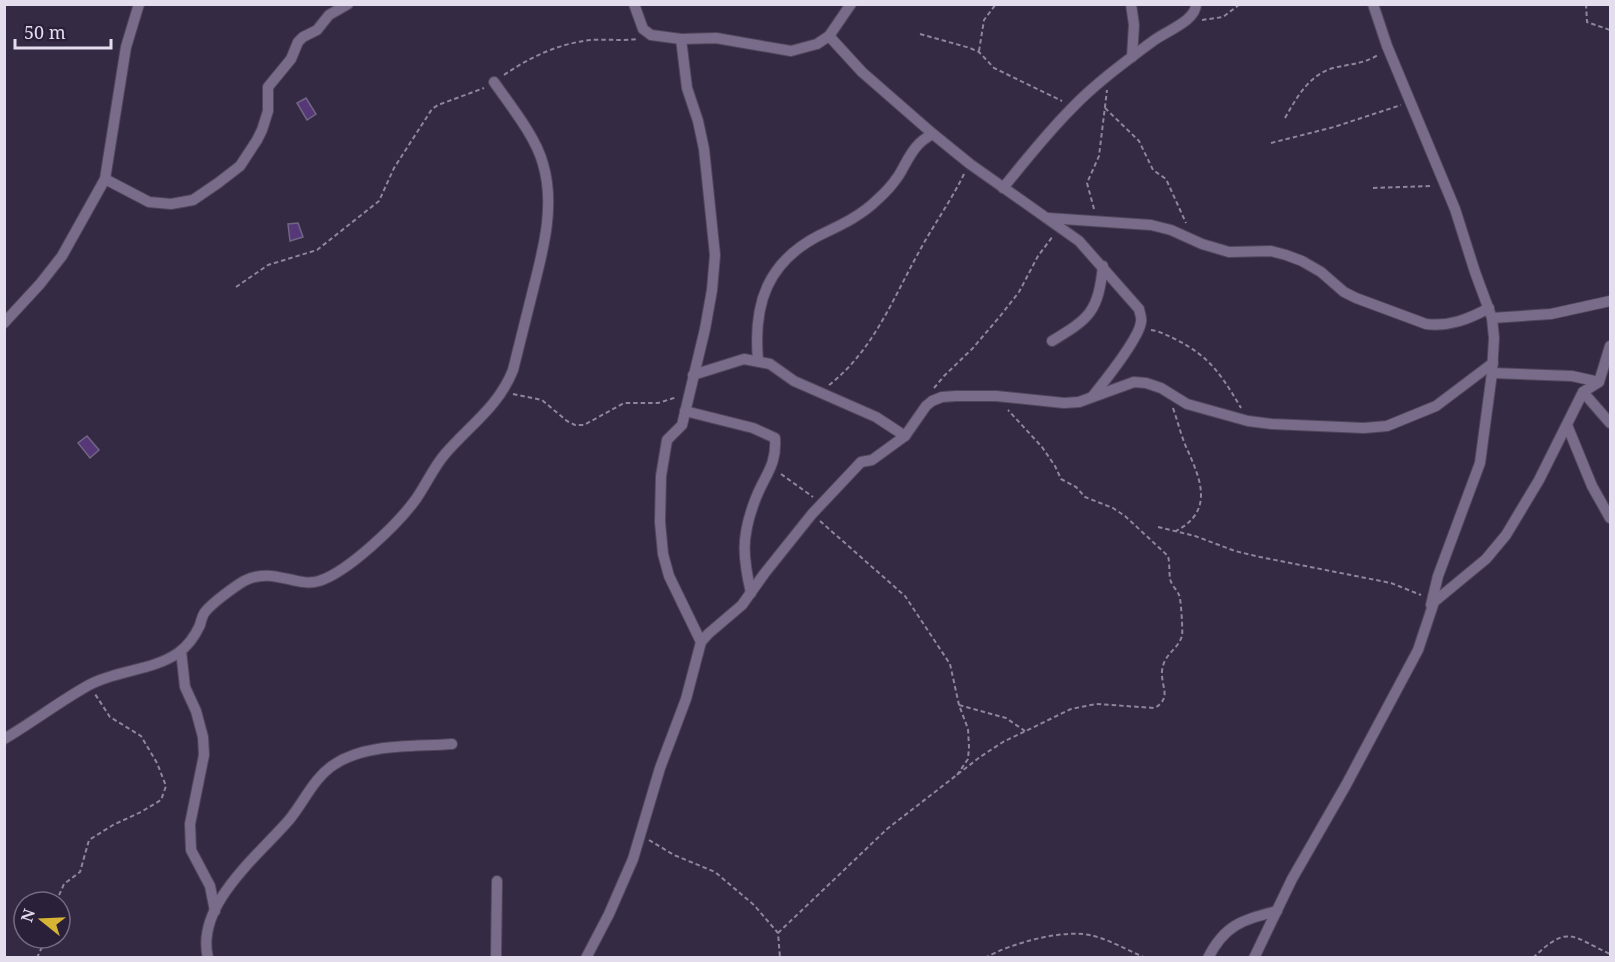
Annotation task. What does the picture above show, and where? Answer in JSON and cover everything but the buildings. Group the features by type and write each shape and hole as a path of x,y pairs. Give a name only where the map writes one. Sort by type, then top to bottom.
{"street":[{"path":"4,323 62,256 105,179 126,47 139,4"},
{"path":"105,179 149,202 171,204 193,200 218,183 240,166 257,140 268,111 268,87 291,59 298,42 317,30 329,15 348,4"},
{"path":"634,4 643,29 651,35 681,39 716,38 791,51 817,44 829,36 851,4"},
{"path":"1131,4 1134,25 1132,57"},
{"path":"1003,188 1073,107 1132,57 1164,33 1191,18 1195,13 1196,4"},
{"path":"1254,957 1292,879 1346,785 1418,650 1438,576 1480,463 1492,368 1490,313 1445,184 1409,103 1373,4"},
{"path":"829,36 862,72 970,165 1079,241 1139,309 1142,320 1140,329 1092,398"},
{"path":"681,39 687,88 704,149 714,255 712,290 705,328 682,425 667,440 661,476 660,522 663,554 669,576 701,642"},
{"path":"4,739 90,685 144,668 181,651 195,635 205,612 244,581 268,576 309,582 318,581 351,562 381,539 416,499 445,454 506,389 544,250 548,188 543,163 535,146 494,82"},
{"path":"758,360 756,335 758,314 766,285 793,253 806,243 860,214 877,201 898,176 913,148 933,134"},
{"path":"1047,218 1151,225 1171,230 1202,244 1229,252 1271,250 1294,258 1321,272 1344,292 1356,298 1426,324 1452,323 1490,313 1551,314 1611,301"},
{"path":"1052,341 1076,326 1091,312 1100,292 1103,266"},
{"path":"1429,614 1434,602 1486,559 1506,535 1539,480 1583,392 1599,382 1610,350"},
{"path":"693,375 744,359 758,360 770,364 794,381 876,417 904,436"},
{"path":"586,957 622,888 660,768 686,699 701,642 742,605 812,514 861,462 872,460 904,436 929,404 937,399 956,396 996,396 1064,404 1092,398 1123,384 1134,382 1146,383 1187,404 1248,421 1364,428 1387,426 1436,406 1492,368 1563,375 1599,382"},
{"path":"1583,392 1611,423"},
{"path":"685,411 768,433 775,438 775,456 772,467 753,503 743,549 751,593"},
{"path":"1567,424 1592,486 1611,518"},
{"path":"181,651 185,687 196,711 203,737 204,755 193,805 191,850 210,886 214,911"},
{"path":"208,957 205,940 214,911 228,888 290,819 324,772 336,763 362,751 452,744"},
{"path":"496,957 497,881"},
{"path":"1208,957 1223,934 1236,923 1277,911"}],"path":[{"path":"979,52 984,20 996,4"},
{"path":"1191,18 1214,20 1240,4"},
{"path":"1586,4 1587,22 1611,30"},
{"path":"920,34 957,43 979,52 1000,71 1073,107"},
{"path":"236,287 268,265 317,250 379,201 394,168 432,110 438,105 483,89 533,56 553,48 591,40 627,40 651,35"},
{"path":"1285,118 1299,93 1316,77 1334,68 1368,61 1387,46"},
{"path":"1093,221 1095,212 1087,183 1099,156 1110,74"},
{"path":"1271,143 1334,127 1409,103"},
{"path":"1105,108 1139,141 1155,173 1166,179 1186,223 1188,237"},
{"path":"820,393 853,365 876,334 925,242 970,165"},
{"path":"1372,188 1445,184"},
{"path":"929,404 935,386 973,348 1012,301 1059,225"},
{"path":"1140,329 1156,331 1175,338 1209,360 1248,421"},
{"path":"506,389 517,395 542,400 575,425 584,425 624,403 658,403 688,393"},
{"path":"1167,392 1187,450 1197,468 1200,495 1196,516 1176,531"},
{"path":"778,933 887,829 1003,742 1071,709 1096,704 1155,708 1162,703 1165,695 1162,674 1164,660 1183,634 1180,615 1182,603 1171,582 1168,556 1125,516 1107,505 1084,497 1076,487 1061,479 1042,447 996,396"},
{"path":"772,467 815,499 827,499"},
{"path":"812,514 892,583 915,609 950,664 959,705 968,729 969,747 968,759 956,777"},
{"path":"1158,527 1260,557 1391,582 1432,601"},
{"path":"61,890 64,884 80,872 89,840 113,825 151,807 161,800 165,792 165,781 158,763 141,736 110,717 90,685"},
{"path":"959,705 1006,718 1026,732"},
{"path":"640,833 658,847 715,872 754,905 778,933 780,957"},
{"path":"985,957 1018,944 1080,934 1094,936 1146,957"},
{"path":"1533,957 1545,945 1565,936 1586,941 1611,954"}]}
